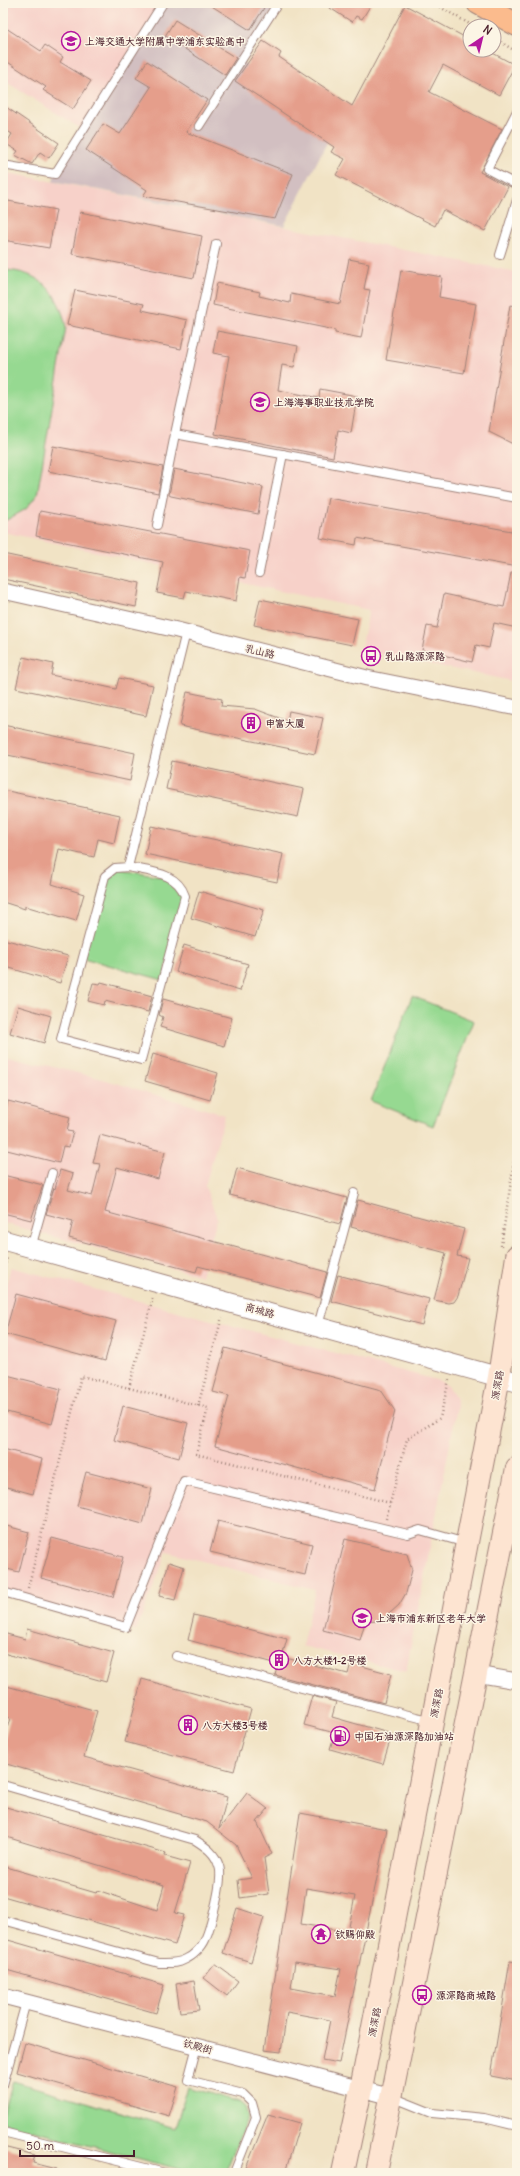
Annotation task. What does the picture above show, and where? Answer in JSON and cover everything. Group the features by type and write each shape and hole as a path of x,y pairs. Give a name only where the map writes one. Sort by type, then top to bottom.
{"main road":[{"path":"478,3 517,24"},
{"name":"源深路","path":"343,2173 361,2089 467,1543 508,1379 517,1256"},
{"path":"376,2173 517,1468"}],"street":[{"name":"乳山路","path":"3,592 186,632 367,678 517,708"},
{"name":"商城路","path":"3,1240 508,1379"},
{"path":"476,1674 517,1681"},
{"name":"钦殿街","path":"3,1996 392,2097"}],"lane":[{"path":"3,165 55,174 163,3"},
{"path":"199,126 278,3"},
{"path":"517,111 487,169 517,184"},
{"path":"500,255 517,200"},
{"path":"156,525 216,244"},
{"path":"175,434 517,498"},
{"path":"259,573 283,454"},
{"path":"128,867 186,632"},
{"path":"128,867 172,878 181,886 185,896 141,1060 61,1039 105,876 115,868 128,867"},
{"path":"31,1248 52,1173"},
{"path":"318,1326 354,1192"},
{"path":"3,1592 126,1627 184,1481 383,1529 408,1534 420,1530 467,1543"},
{"path":"176,1656 432,1721"},
{"path":"3,1785 195,1840 206,1847 215,1856 220,1867 222,1879 205,1941 196,1952 186,1960 173,1963 159,1963 3,1920"},
{"path":"3,2085 26,2002"},
{"path":"197,2046 188,2080 243,2094 252,2103 256,2117 234,2173"},
{"path":"392,2097 432,2113 484,2118 517,2126"},
{"path":"3,2132 165,2173"}],"path":[{"path":"433,3 462,20"},
{"path":"502,43 517,52"},
{"path":"129,1388 157,1282"},
{"path":"198,1406 227,1301"},
{"path":"383,1529 407,1439 440,1418 453,1364"},
{"path":"25,1599 81,1376 208,1408 196,1454 390,1503"}],"shaded area":[{"name":"上海交通大学附属中学浦东实验高中","path":"3,3 163,3 83,130 3,80"},
{"path":"163,3 278,3 241,61 336,125 284,226 53,181 55,174"},
{"name":"上海海事职业技术学院","path":"3,172 517,272 517,682 361,650 369,610 3,532"},
{"path":"3,1055 95,1077 225,1115 205,1186 217,1218 201,1276 3,1223"},
{"path":"11,1267 440,1381 449,1387 455,1396 457,1407 406,1671 302,1646 315,1590 167,1552 136,1630 3,1592 3,1295"}],"green space":[{"path":"3,270 27,274 46,286 58,303 66,327 37,495 26,509 3,522"},
{"path":"115,868 172,878 185,896 163,980 83,958 105,876"},
{"path":"412,996 474,1021 433,1126 371,1101"},
{"path":"13,2081 175,2128 188,2087 239,2102 245,2107 248,2116 226,2171 224,2173 194,2173 3,2123 3,2116"}],"building":[{"path":"207,3 256,3 264,8 250,30"},
{"path":"322,3 372,3 362,19 356,16 352,22"},
{"path":"405,5 462,36 462,58 502,58 515,65 499,95 443,65 429,92 502,129 480,172 508,187 485,231 443,210 435,226 336,175 345,159 331,152 334,147 235,81 263,41 281,53 279,57 352,106"},
{"path":"175,20 236,58 225,75 165,36"},
{"path":"3,26 41,51 45,45 63,57 60,62 91,81 73,109 43,90 46,87 3,59"},
{"path":"147,61 207,100 186,132 293,174 275,219 143,196 147,190 86,150 103,124 120,134 151,87 136,78"},
{"path":"3,105 59,143 49,158 40,152 32,164 15,155 18,151 6,144 12,134 3,128"},
{"path":"3,200 56,210 49,248 3,240"},
{"path":"80,212 202,236 194,278 72,254"},
{"path":"349,259 369,263 364,289 370,290 361,338 335,333 335,330 213,305 217,283 260,292 259,296 290,303 291,294 340,304"},
{"path":"401,270 442,277 439,297 476,304 464,373 386,360"},
{"path":"75,290 144,304 142,310 187,320 181,349 67,325"},
{"path":"510,305 517,306 517,446 489,432"},
{"path":"217,331 298,346 294,367 282,365 278,390 319,398 320,389 357,396 351,433 338,430 333,457 215,434 229,356 213,353"},
{"path":"53,446 163,467 158,493 48,471"},
{"path":"174,469 263,487 258,514 169,495"},
{"path":"328,498 517,532 517,567 357,538 356,545 320,538"},
{"path":"40,511 250,551 245,578 240,577 236,601 186,591 184,598 157,593 163,562 36,536"},
{"path":"3,554 140,583 136,607 3,579"},
{"path":"511,573 517,573 517,628 494,623 489,648 476,645 472,662 422,650 427,626 437,628 444,594 504,607"},
{"path":"260,599 358,619 352,645 254,625"},
{"path":"23,657 53,664 51,675 116,689 119,678 153,685 146,716 16,688"},
{"name":"申富大厦","path":"187,692 222,699 221,706 255,709 287,721 289,711 323,718 315,754 180,726"},
{"path":"3,725 135,753 130,781 3,754"},
{"path":"172,761 304,789 298,817 166,789"},
{"path":"3,790 120,815 114,843 98,839 94,857 59,849 52,884 84,894 76,921 25,906 25,909 3,902"},
{"path":"151,826 283,854 277,882 145,854"},
{"path":"199,891 264,910 255,937 191,918"},
{"path":"3,939 68,956 60,983 3,966"},
{"path":"184,945 248,964 240,991 176,972"},
{"path":"101,982 152,996 148,1012 105,1001 104,1005 88,1001 93,983 100,984"},
{"path":"163,999 232,1018 224,1046 160,1027 163,1017 159,1015"},
{"path":"18,1006 51,1016 44,1043 10,1033"},
{"path":"153,1054 218,1073 210,1100 145,1081"},
{"path":"8,1101 70,1117 67,1131 73,1132 69,1147 63,1146 59,1163 3,1149 3,1113 5,1113"},
{"path":"100,1135 165,1152 158,1179 117,1167 105,1212 327,1272 320,1298 198,1266 196,1272 69,1238 73,1221 46,1214 60,1170 73,1174 68,1190 92,1196 100,1164 93,1163"},
{"path":"237,1168 347,1198 340,1224 230,1195"},
{"path":"3,1175 43,1185 31,1220 3,1213"},
{"path":"358,1200 464,1229 457,1256 468,1258 458,1296 454,1302 449,1303 434,1300 446,1253 351,1227"},
{"path":"338,1275 429,1299 422,1325 331,1301"},
{"path":"16,1294 116,1321 105,1361 5,1334"},
{"path":"225,1348 381,1390 395,1411 375,1489 215,1446 229,1396 213,1392"},
{"path":"3,1374 61,1389 52,1424 3,1411"},
{"path":"123,1406 188,1423 179,1458 114,1440"},
{"path":"3,1449 42,1459 33,1494 3,1486"},
{"path":"86,1472 152,1489 143,1524 77,1506"},
{"path":"218,1521 312,1544 305,1575 210,1552"},
{"path":"3,1525 29,1532 19,1572 3,1568"},
{"path":"52,1538 123,1557 113,1597 41,1578"},
{"path":"345,1539 407,1554 412,1570 406,1593 399,1605 389,1614 377,1621 365,1622 360,1640 323,1630"},
{"path":"169,1562 184,1567 175,1600 159,1596"},
{"name":"八方大楼1-2号楼","path":"194,1615 287,1639 282,1657 348,1674 351,1663 391,1674 384,1703 275,1675 278,1664 188,1640"},
{"path":"27,1629 114,1653 106,1682 3,1653 3,1633 25,1639"},
{"name":"八方大楼3号楼","path":"142,1679 251,1709 234,1771 125,1742"},
{"path":"3,1685 97,1711 84,1757 227,1797 219,1829 247,1793 268,1809 257,1822 272,1854 264,1858 269,1894 240,1898 238,1880 252,1878 236,1845 207,1822 3,1763 3,1744 10,1718 3,1716"},
{"path":"312,1696 336,1702 332,1717 392,1734 383,1764 330,1749 335,1733 304,1725"},
{"path":"6,1807 166,1853 165,1856 190,1863 175,1913 184,1915 175,1945 3,1896 3,1866 96,1893 97,1890 157,1910 164,1885 3,1836 3,1816"},
{"name":"钦赐仰殿","path":"300,1813 387,1829 339,2063 322,2060 330,2020 287,2012 281,2052 264,2050","holes":["306,1888 355,1896 348,1932 301,1924","295,1962 341,1969 335,1996 291,1988"]},
{"path":"237,1908 264,1917 251,1962 223,1953"},
{"path":"8,1940 164,1985 156,2013 3,1969 3,1956"},
{"path":"510,1961 517,1962 517,2081 491,2076"},
{"path":"215,1964 238,1981 227,1996 204,1978"},
{"path":"194,1981 199,2010 180,2012 176,1984"},
{"path":"25,2043 178,2087 169,2116 17,2072"},
{"path":"268,2114 300,2123 285,2173 244,2173"},
{"path":"3,2147 35,2155 33,2163 57,2169 56,2173 3,2173"}],"place":[{"name":"上海交通大学附属中学浦东实验高中","path":"71,41"},
{"name":"上海海事职业技术学院","path":"260,402"},
{"name":"乳山路源深路","path":"371,656"},
{"name":"申富大厦","path":"251,723"},
{"name":"上海市浦东新区老年大学","path":"362,1618"},
{"name":"八方大楼1-2号楼","path":"279,1660"},
{"name":"八方大楼3号楼","path":"188,1725"},
{"name":"中国石油源深路加油站","path":"340,1736"},
{"name":"钦赐仰殿","path":"321,1934"},
{"name":"源深路商城路","path":"422,1995"}]}
